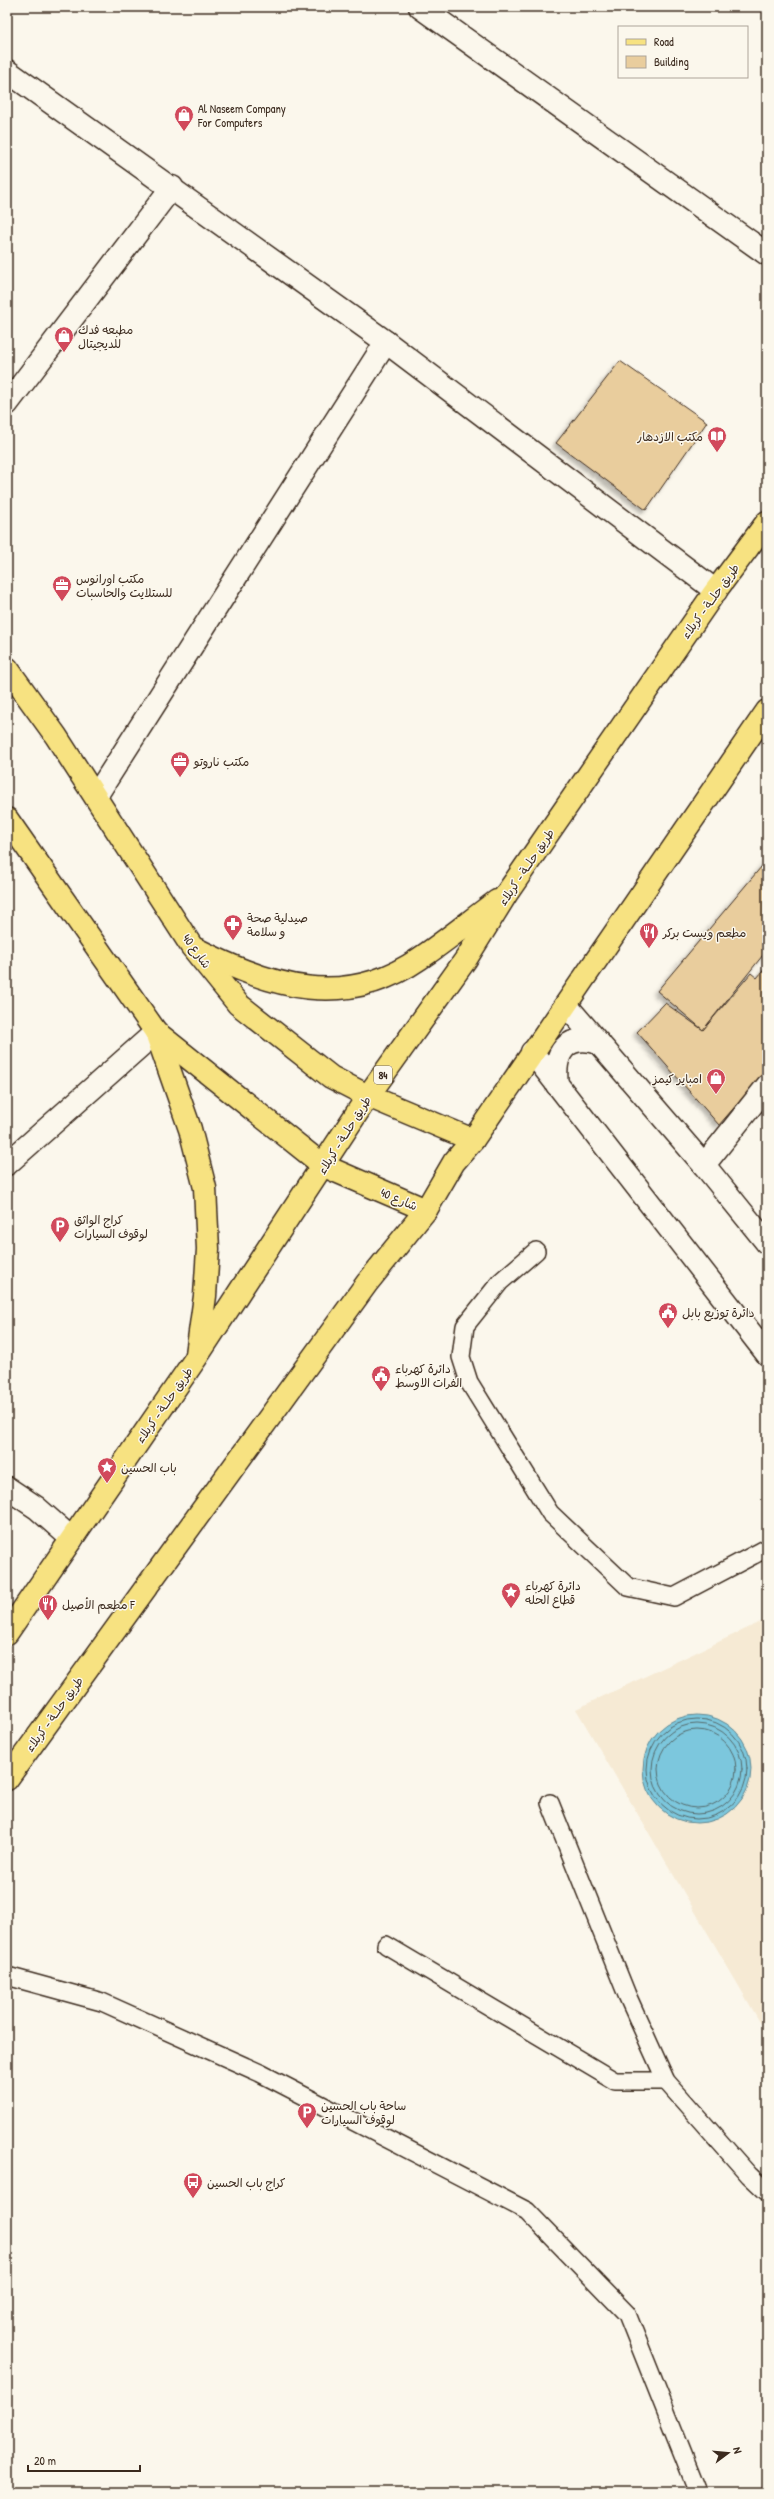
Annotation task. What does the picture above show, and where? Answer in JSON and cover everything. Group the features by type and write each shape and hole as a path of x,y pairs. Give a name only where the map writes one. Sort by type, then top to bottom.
{"main road":[{"name":"طريق حلــة - كربلاء","path":"7,1633 196,1358 324,1166 368,1096 466,959 507,893 716,591 767,522"},
{"name":"شارع 40","path":"7,668 96,796 192,947 238,1004 331,1077 368,1096 473,1140"},
{"name":"طريق حلــة - كربلاء","path":"7,1779 367,1283 426,1210 447,1172 473,1140 767,711"},
{"name":"شارع 40","path":"7,819 156,1032 324,1166 426,1210"},
{"path":"192,947 237,970 270,981 311,988 338,989 373,982 418,960 507,893"},
{"path":"156,1032 190,1129 205,1188 208,1256 205,1296 196,1358"}],"street":[{"path":"420,7 767,254"},
{"path":"7,71 172,187 386,342 716,591"},
{"path":"7,404 172,187"},
{"path":"96,796 386,342"},
{"path":"566,1004 704,1165 767,1243"},
{"path":"7,1164 156,1032"},
{"path":"557,1084 556,1062 561,1051 577,1040 588,1040 599,1043"},
{"path":"532,1052 767,1354"},
{"path":"704,1165 767,1086"},
{"path":"7,1488 37,1508 72,1539"}],"lane":[{"path":"536,1251 500,1282 465,1326 461,1357 468,1382 550,1513 628,1587 674,1597 767,1548"},
{"path":"550,1803 627,1995 666,2081 749,2175 767,2192"},
{"path":"386,1945 615,2081 666,2081"},
{"path":"7,1976 102,2002 260,2073 527,2211 627,2314 698,2492"}],"shaded area":[{"path":"767,1619 767,2034 576,1709"}],"water":[{"path":"697,1715 718,1719 735,1731 747,1748 751,1769 747,1790 735,1807 718,1819 697,1823 676,1819 659,1807 647,1790 643,1769 647,1748 659,1731 676,1719"}],"building":[{"path":"620,361 707,422 646,510 556,443"},
{"path":"767,860 767,950 703,1030 657,991"},
{"path":"767,966 767,1070 719,1125 637,1032 665,1003 703,1030 751,973 757,978"}],"place":[{"name":"Al Naseem Company For Computers","path":"184,132"},
{"name":"مطبعه فدك للديجيتال","path":"64,353"},
{"name":"مكتب الازدهار","path":"717,453"},
{"name":"مكتب اورانوس للستلايت والحاسبات","path":"62,602"},
{"name":"مكتب ناروتو","path":"180,778"},
{"name":"صيدلية صحة و سلامة","path":"233,941"},
{"name":"مطعم ويست بركر","path":"649,949"},
{"name":"امباير كيمز","path":"716,1095"},
{"name":"كراج الواثق لوقوف السيارات","path":"60,1243"},
{"name":"دائرة توزيع بابل","path":"668,1329"},
{"name":"دائرة كهرباء الفرات الاوسط","path":"381,1392"},
{"name":"باب الحسين","path":"107,1484"},
{"name":"دائرة كهرباء قطاع الحله","path":"511,1609"},
{"name":"مطعم الأصيل F","path":"48,1621"},
{"name":"ساحة باب الحسين لوقوف السيارات","path":"307,2129"},
{"name":"كراج باب الحسين","path":"193,2199"}]}
